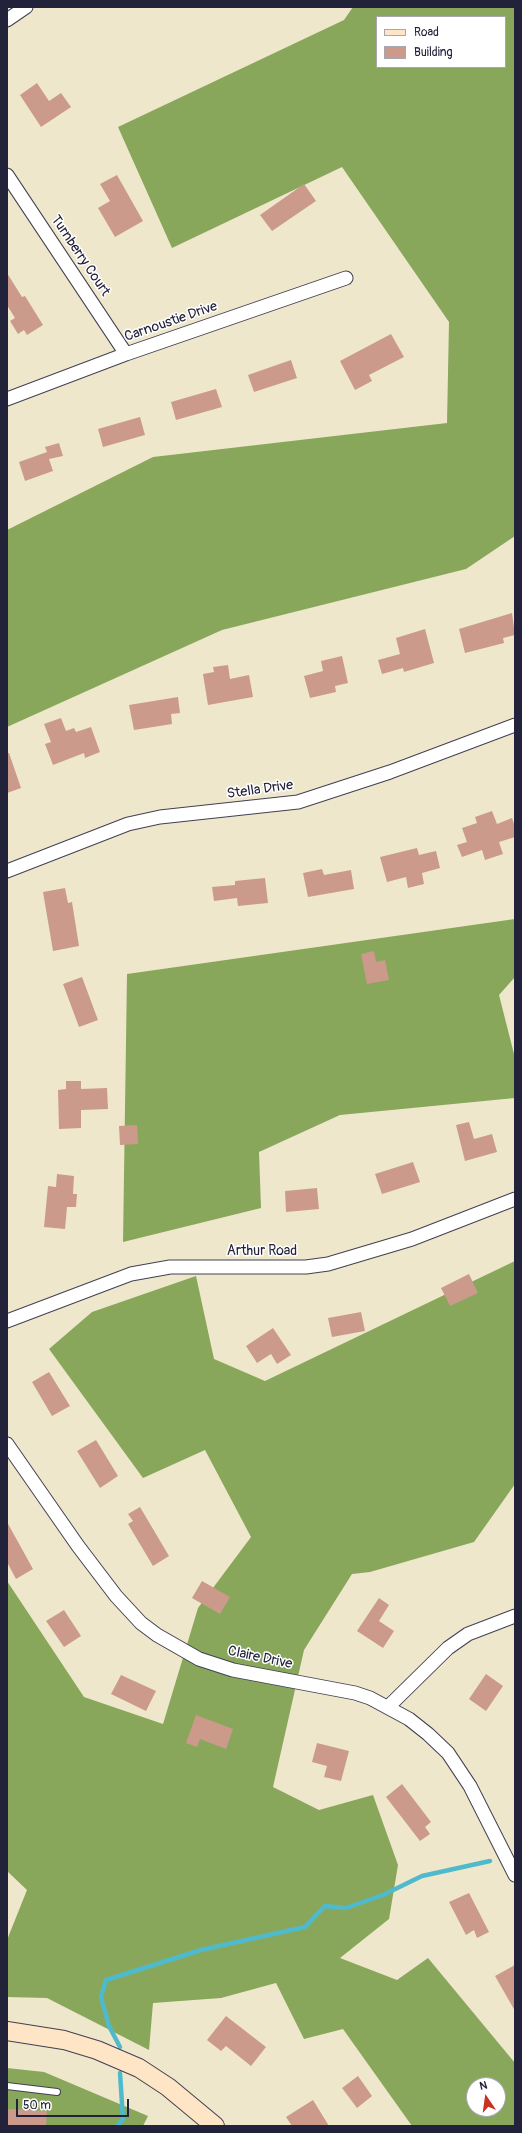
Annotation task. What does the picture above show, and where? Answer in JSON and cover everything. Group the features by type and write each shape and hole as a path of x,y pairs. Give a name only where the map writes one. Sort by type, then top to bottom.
{"street":[{"path":"7,20 26,7"},
{"name":"Turnberry Court","path":"7,175 126,354"},
{"name":"Carnoustie Drive","path":"7,399 126,354 346,278"},
{"name":"Stella Drive","path":"7,871 128,824 160,817 298,802 390,772 515,725"},
{"name":"Arthur Road","path":"7,1321 139,1273 170,1267 306,1267 328,1264 412,1239 515,1199"},
{"name":"Claire Drive","path":"7,1444 78,1546 116,1596 141,1622 157,1635 198,1659 233,1670 355,1693 388,1707 409,1719 448,1753 470,1786 515,1875"},
{"path":"388,1707 448,1648 468,1634 515,1616"},
{"path":"7,2031 64,2040 97,2050 139,2068 168,2087 215,2126"}],"lane":[{"path":"7,2086 58,2092"}],"green space":[{"path":"353,7 515,7 515,536 466,569 222,630 7,727 7,530 153,457 447,423 449,322 342,167 172,248 118,127 344,20"},
{"path":"515,919 515,977 499,995 515,1058 515,1098 340,1115 259,1152 261,1208 123,1242 127,974"},
{"path":"515,1261 515,1484 474,1542 370,1572 352,1574 304,1650 273,1787 319,1810 373,1795 398,1865 389,1919 340,1958 397,1980 428,1958 515,2063 515,2126 412,2126 343,2029 304,2039 276,1983 221,1998 153,2003 149,2050 47,1998 7,1997 7,1940 27,1890 7,1871 7,1581 84,1697 163,1724 198,1608 251,1537 205,1450 143,1478 49,1349 92,1312 196,1276 214,1359 265,1381"},
{"path":"7,2068 44,2072 148,2116 143,2126 7,2126"}],"building":[{"path":"37,83 49,101 61,93 71,107 41,127 20,95"},
{"path":"117,175 143,221 115,237 98,208 110,201 100,184"},
{"path":"304,184 316,201 272,231 260,215"},
{"path":"7,273 22,297 25,296 43,325 27,335 24,330 18,334 10,321 15,318 7,305"},
{"path":"391,334 404,357 369,375 372,381 355,390 340,361"},
{"path":"291,360 297,378 254,392 248,375"},
{"path":"216,389 222,407 176,420 171,402"},
{"path":"140,417 145,435 103,447 98,429"},
{"path":"59,443 63,456 49,459 53,471 25,481 19,462 47,452 45,447"},
{"path":"512,613 515,635 503,638 504,643 465,653 459,629"},
{"path":"425,629 434,663 404,672 403,668 382,674 378,660 400,654 396,638"},
{"path":"342,656 348,683 335,686 336,692 310,698 304,676 323,671 321,661"},
{"path":"228,665 230,679 249,675 253,697 208,705 203,674 214,672 213,667"},
{"path":"178,697 180,713 171,714 172,724 134,730 129,705"},
{"path":"61,718 66,731 74,728 76,732 91,727 100,752 85,758 84,753 53,765 45,744 51,742 44,724"},
{"path":"7,753 9,753 21,788 7,793"},
{"path":"492,811 497,824 512,818 515,827 515,837 499,842 503,854 485,860 482,850 462,857 457,845 467,842 462,828 477,823 475,817"},
{"path":"417,848 419,855 436,851 440,868 422,873 424,884 408,888 406,877 387,882 380,857"},
{"path":"322,869 324,875 351,870 354,889 308,897 303,873"},
{"path":"265,878 268,903 238,906 237,898 214,901 212,887 235,885 235,881"},
{"path":"65,888 68,903 72,902 79,946 53,951 43,892"},
{"path":"374,951 376,962 385,960 389,980 367,984 361,954"},
{"path":"82,977 98,1020 79,1027 63,984"},
{"path":"66,1081 81,1081 81,1089 107,1088 108,1109 81,1110 81,1128 59,1129 58,1090 66,1089"},
{"path":"469,1122 474,1139 492,1134 497,1152 465,1161 456,1125"},
{"path":"137,1125 138,1144 120,1145 119,1126"},
{"path":"413,1162 420,1182 382,1194 375,1174"},
{"path":"57,1174 74,1176 73,1194 77,1194 76,1207 67,1207 65,1229 44,1227 48,1186 56,1187"},
{"path":"317,1188 319,1209 286,1212 285,1191"},
{"path":"469,1274 478,1293 450,1306 441,1288"},
{"path":"361,1312 365,1331 332,1337 328,1318"},
{"path":"273,1328 291,1355 277,1364 271,1354 257,1363 246,1346"},
{"path":"49,1372 70,1406 52,1416 32,1382"},
{"path":"96,1440 118,1476 100,1488 77,1451"},
{"path":"140,1507 169,1556 153,1566 128,1524 133,1521 128,1514"},
{"path":"7,1522 33,1569 16,1579 7,1562"},
{"path":"202,1581 230,1597 220,1614 192,1598"},
{"path":"379,1598 389,1605 379,1621 394,1631 383,1648 357,1631"},
{"path":"64,1610 81,1636 64,1647 46,1621"},
{"path":"486,1674 503,1686 486,1711 469,1699"},
{"path":"121,1675 156,1691 146,1711 111,1694"},
{"path":"196,1715 233,1729 226,1749 200,1739 197,1747 186,1743"},
{"path":"317,1743 349,1751 341,1781 324,1777 327,1766 312,1762"},
{"path":"402,1784 431,1822 425,1827 430,1834 420,1841 386,1797"},
{"path":"469,1893 489,1932 477,1938 474,1930 466,1935 449,1902"},
{"path":"515,1965 515,2011 495,1976"},
{"path":"226,2016 266,2047 251,2066 226,2046 221,2051 207,2040"},
{"path":"358,2076 372,2096 357,2108 342,2088"},
{"path":"313,2100 329,2126 292,2126 286,2117"},
{"path":"7,2109 47,2111 46,2126 7,2126"}],"waterway":[{"path":"120,2047 109,2026 101,1997 106,1980 201,1950 305,1927 325,1906 346,1908 383,1895 422,1876 490,1861"},
{"path":"117,2126 123,2119 120,2073"}]}
